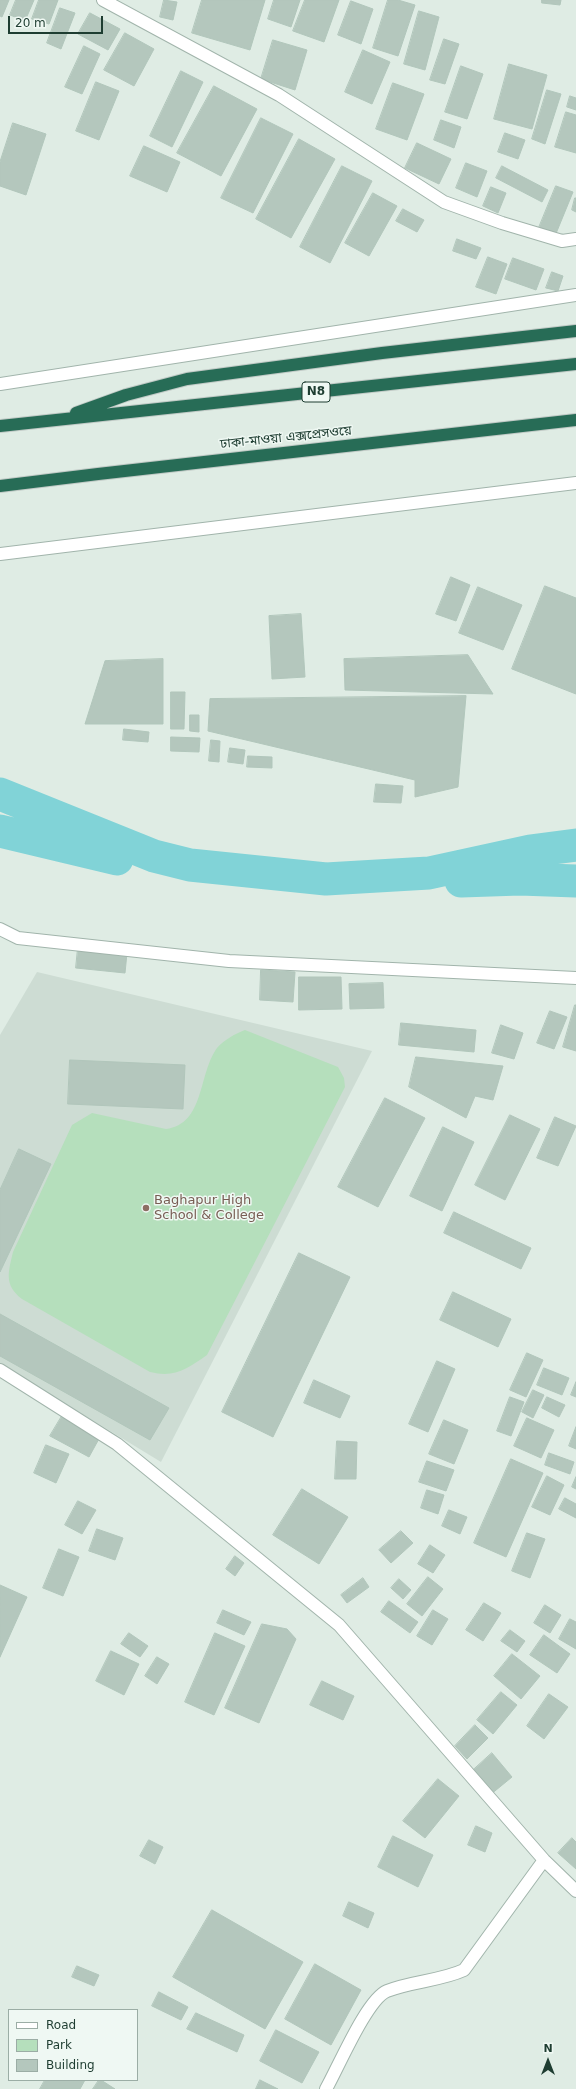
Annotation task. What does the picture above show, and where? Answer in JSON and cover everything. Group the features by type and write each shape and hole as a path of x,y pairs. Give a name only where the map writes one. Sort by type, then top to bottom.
{"highway":[{"path":"56,420 126,395 187,379 382,353 576,331"},
{"name":"N8","path":"0,426 576,364"},
{"name":"ঢাকা-মাওয়া এক্সপ্রেসওয়ে","path":"0,486 576,420"}],"street":[{"path":"103,0 279,95 444,202 502,223 562,241 576,239"},
{"path":"0,384 576,295"},
{"path":"0,554 576,483"},
{"path":"0,929 18,938 230,961 576,978"},
{"path":"0,1370 117,1444 339,1626 544,1860 576,1891"},
{"path":"326,2089 368,2008 386,1991 450,1976 464,1970 544,1860"}],"shaded area":[{"name":"Baghapur High School & College","path":"37,972 372,1051 161,1462 0,1364 0,1035"}],"green space":[{"path":"245,1030 338,1067 344,1078 345,1087 207,1355 187,1368 174,1373 159,1374 150,1372 22,1299 16,1294 12,1289 9,1278 13,1252 72,1125 92,1113 166,1129 179,1125 188,1118 194,1108 206,1071 217,1048 230,1037"}],"building":[{"path":"0,0 9,0 2,17 0,16"},
{"path":"16,0 34,0 25,21 10,15"},
{"path":"39,0 58,0 49,24 32,19"},
{"path":"164,0 177,2 173,20 160,17"},
{"path":"202,0 265,0 250,50 192,33"},
{"path":"274,0 300,0 291,27 268,19"},
{"path":"305,0 339,0 324,42 293,31"},
{"path":"388,0 398,0 415,5 398,56 373,48"},
{"path":"542,0 561,0 560,5 542,3"},
{"path":"351,1 373,9 361,44 338,35"},
{"path":"60,8 75,13 61,49 47,43"},
{"path":"419,11 439,17 425,70 404,64"},
{"path":"90,13 120,29 108,50 78,34"},
{"path":"125,33 154,49 134,86 104,70"},
{"path":"444,39 459,44 445,84 430,80"},
{"path":"273,40 307,50 295,90 261,79"},
{"path":"84,46 100,54 82,94 65,87"},
{"path":"363,50 390,62 372,104 345,92"},
{"path":"509,64 547,75 532,129 494,119"},
{"path":"461,66 483,74 467,119 445,112"},
{"path":"181,71 203,82 172,147 150,136"},
{"path":"96,82 119,91 99,140 76,131"},
{"path":"393,83 424,94 407,140 376,129"},
{"path":"214,86 257,109 221,176 177,153"},
{"path":"547,90 561,94 545,144 532,139"},
{"path":"570,96 576,98 576,110 567,107"},
{"path":"566,112 576,115 576,153 555,147"},
{"path":"261,118 293,134 253,213 221,198"},
{"path":"441,120 461,127 454,148 434,140"},
{"path":"13,123 46,134 26,195 0,186 0,162"},
{"path":"505,133 525,140 518,159 498,152"},
{"path":"299,139 335,159 291,238 256,219"},
{"path":"417,143 451,159 439,184 405,168"},
{"path":"144,146 180,162 167,192 130,176"},
{"path":"466,163 487,171 477,197 456,188"},
{"path":"342,166 372,181 330,263 300,247"},
{"path":"502,166 548,190 542,202 496,178"},
{"path":"556,186 573,192 555,236 538,230"},
{"path":"491,187 506,193 498,213 483,206"},
{"path":"373,193 397,206 369,256 345,243"},
{"path":"576,198 576,212 572,210"},
{"path":"403,209 424,220 417,232 396,221"},
{"path":"457,239 481,248 476,259 453,251"},
{"path":"488,257 507,264 496,294 476,287"},
{"path":"513,258 544,269 536,290 505,279"},
{"path":"552,272 563,276 558,291 546,288"},
{"path":"451,577 470,585 456,621 436,614"},
{"path":"545,586 576,598 576,694 512,669"},
{"path":"478,587 522,605 503,650 459,633"},
{"path":"301,614 305,677 272,679 269,616"},
{"path":"468,655 493,694 345,690 344,659"},
{"path":"163,659 163,724 85,724 105,661"},
{"path":"171,692 185,692 184,729 171,729"},
{"path":"466,696 458,787 415,797 415,780 208,731 210,699"},
{"path":"190,715 199,715 199,732 190,731"},
{"path":"124,729 149,732 148,742 123,740"},
{"path":"171,737 200,738 199,752 171,751"},
{"path":"211,740 220,741 219,762 209,761"},
{"path":"230,748 245,750 243,764 228,762"},
{"path":"248,756 272,757 272,768 247,767"},
{"path":"376,784 403,786 401,803 374,802"},
{"path":"78,948 127,953 125,973 76,968"},
{"path":"261,970 295,972 293,1002 260,1000"},
{"path":"299,977 341,977 342,1009 299,1010"},
{"path":"383,983 384,1008 350,1009 349,984"},
{"path":"576,1005 576,1051 563,1047"},
{"path":"550,1011 567,1017 554,1049 537,1043"},
{"path":"401,1023 476,1030 474,1052 399,1045"},
{"path":"501,1025 523,1033 514,1059 492,1053"},
{"path":"416,1057 503,1066 493,1100 475,1096 466,1118 409,1087"},
{"path":"70,1060 185,1065 183,1109 68,1104"},
{"path":"385,1098 425,1118 378,1207 338,1187"},
{"path":"510,1115 540,1129 505,1200 475,1185"},
{"path":"555,1117 576,1126 558,1166 537,1158"},
{"path":"443,1127 474,1142 442,1211 410,1196"},
{"path":"19,1149 51,1164 0,1272 0,1190"},
{"path":"454,1212 531,1248 521,1269 444,1233"},
{"path":"299,1253 350,1277 273,1437 222,1412"},
{"path":"453,1292 511,1319 498,1347 440,1320"},
{"path":"0,1314 169,1408 150,1440 0,1356"},
{"path":"527,1353 543,1360 526,1397 510,1390"},
{"path":"437,1361 455,1369 428,1432 409,1424"},
{"path":"544,1368 569,1378 562,1395 537,1385"},
{"path":"314,1380 350,1396 340,1418 304,1403"},
{"path":"576,1382 576,1397 571,1395"},
{"path":"533,1390 544,1395 533,1418 522,1412"},
{"path":"510,1397 524,1402 511,1436 497,1431"},
{"path":"547,1397 565,1405 559,1417 542,1408"},
{"path":"62,1416 100,1437 89,1457 50,1436"},
{"path":"527,1418 554,1430 541,1458 514,1446"},
{"path":"444,1420 468,1430 454,1464 429,1454"},
{"path":"576,1427 576,1449 569,1446"},
{"path":"337,1441 357,1442 356,1479 335,1479"},
{"path":"46,1445 69,1454 56,1483 34,1473"},
{"path":"549,1453 574,1462 570,1474 545,1465"},
{"path":"511,1459 543,1473 506,1557 474,1543"},
{"path":"427,1461 454,1470 446,1491 419,1482"},
{"path":"547,1476 564,1485 550,1515 532,1507"},
{"path":"576,1477 576,1489 572,1487"},
{"path":"302,1489 348,1517 319,1564 273,1535"},
{"path":"427,1490 444,1495 438,1514 421,1508"},
{"path":"565,1498 576,1504 576,1518 559,1509"},
{"path":"78,1501 96,1510 82,1534 65,1525"},
{"path":"449,1510 467,1517 460,1534 442,1526"},
{"path":"97,1529 123,1538 115,1560 89,1551"},
{"path":"401,1531 413,1543 391,1563 379,1550"},
{"path":"527,1533 545,1539 530,1578 512,1571"},
{"path":"430,1545 445,1555 433,1573 418,1564"},
{"path":"59,1549 79,1557 63,1596 43,1588"},
{"path":"235,1556 244,1563 235,1576 226,1569"},
{"path":"428,1577 443,1589 422,1616 407,1604"},
{"path":"363,1578 369,1587 347,1603 341,1595"},
{"path":"399,1579 411,1590 403,1599 391,1588"},
{"path":"0,1585 27,1597 0,1657"},
{"path":"389,1601 418,1622 410,1633 381,1612"},
{"path":"484,1603 501,1613 483,1641 466,1630"},
{"path":"545,1605 561,1615 550,1633 534,1623"},
{"path":"223,1610 251,1622 244,1635 217,1623"},
{"path":"433,1610 448,1619 432,1645 417,1636"},
{"path":"570,1619 576,1622 576,1649 559,1639"},
{"path":"262,1624 287,1629 296,1639 259,1723 225,1708"},
{"path":"510,1630 525,1641 517,1652 501,1641"},
{"path":"129,1633 148,1646 140,1657 121,1644"},
{"path":"215,1633 245,1646 214,1715 185,1702"},
{"path":"544,1635 570,1654 557,1673 530,1655"},
{"path":"111,1651 139,1664 124,1695 96,1681"},
{"path":"512,1654 540,1676 521,1699 494,1676"},
{"path":"157,1657 169,1664 157,1684 145,1676"},
{"path":"322,1681 354,1696 343,1720 310,1705"},
{"path":"501,1692 517,1705 493,1734 477,1720"},
{"path":"549,1694 568,1707 544,1739 527,1726"},
{"path":"475,1725 488,1738 467,1759 455,1746"},
{"path":"492,1753 512,1777 490,1795 470,1773"},
{"path":"438,1779 459,1796 425,1838 403,1821"},
{"path":"476,1826 492,1833 485,1852 468,1845"},
{"path":"393,1836 433,1855 418,1887 378,1867"},
{"path":"572,1838 576,1842 576,1869 558,1853"},
{"path":"149,1840 163,1847 155,1864 140,1856"},
{"path":"349,1902 374,1913 368,1928 343,1916"},
{"path":"212,1910 303,1962 265,2029 173,1977"},
{"path":"315,1964 361,1990 331,2045 285,2019"},
{"path":"77,1966 99,1975 94,1986 72,1977"},
{"path":"159,1992 188,2007 181,2020 152,2006"},
{"path":"196,2013 244,2035 237,2052 187,2029"},
{"path":"276,2030 319,2052 302,2083 260,2061"},
{"path":"260,2080 278,2089 256,2089"},
{"path":"44,2081 84,2081 80,2089 40,2089"},
{"path":"98,2081 103,2081 115,2089 93,2089"}],"waterway":[{"path":"0,794 154,856 190,865 326,879 429,873 530,851 576,845"},
{"path":"0,831 117,859"},
{"path":"461,881 520,879 576,881"}],"place":[{"name":"Baghapur High School & College","path":"146,1208"}]}
